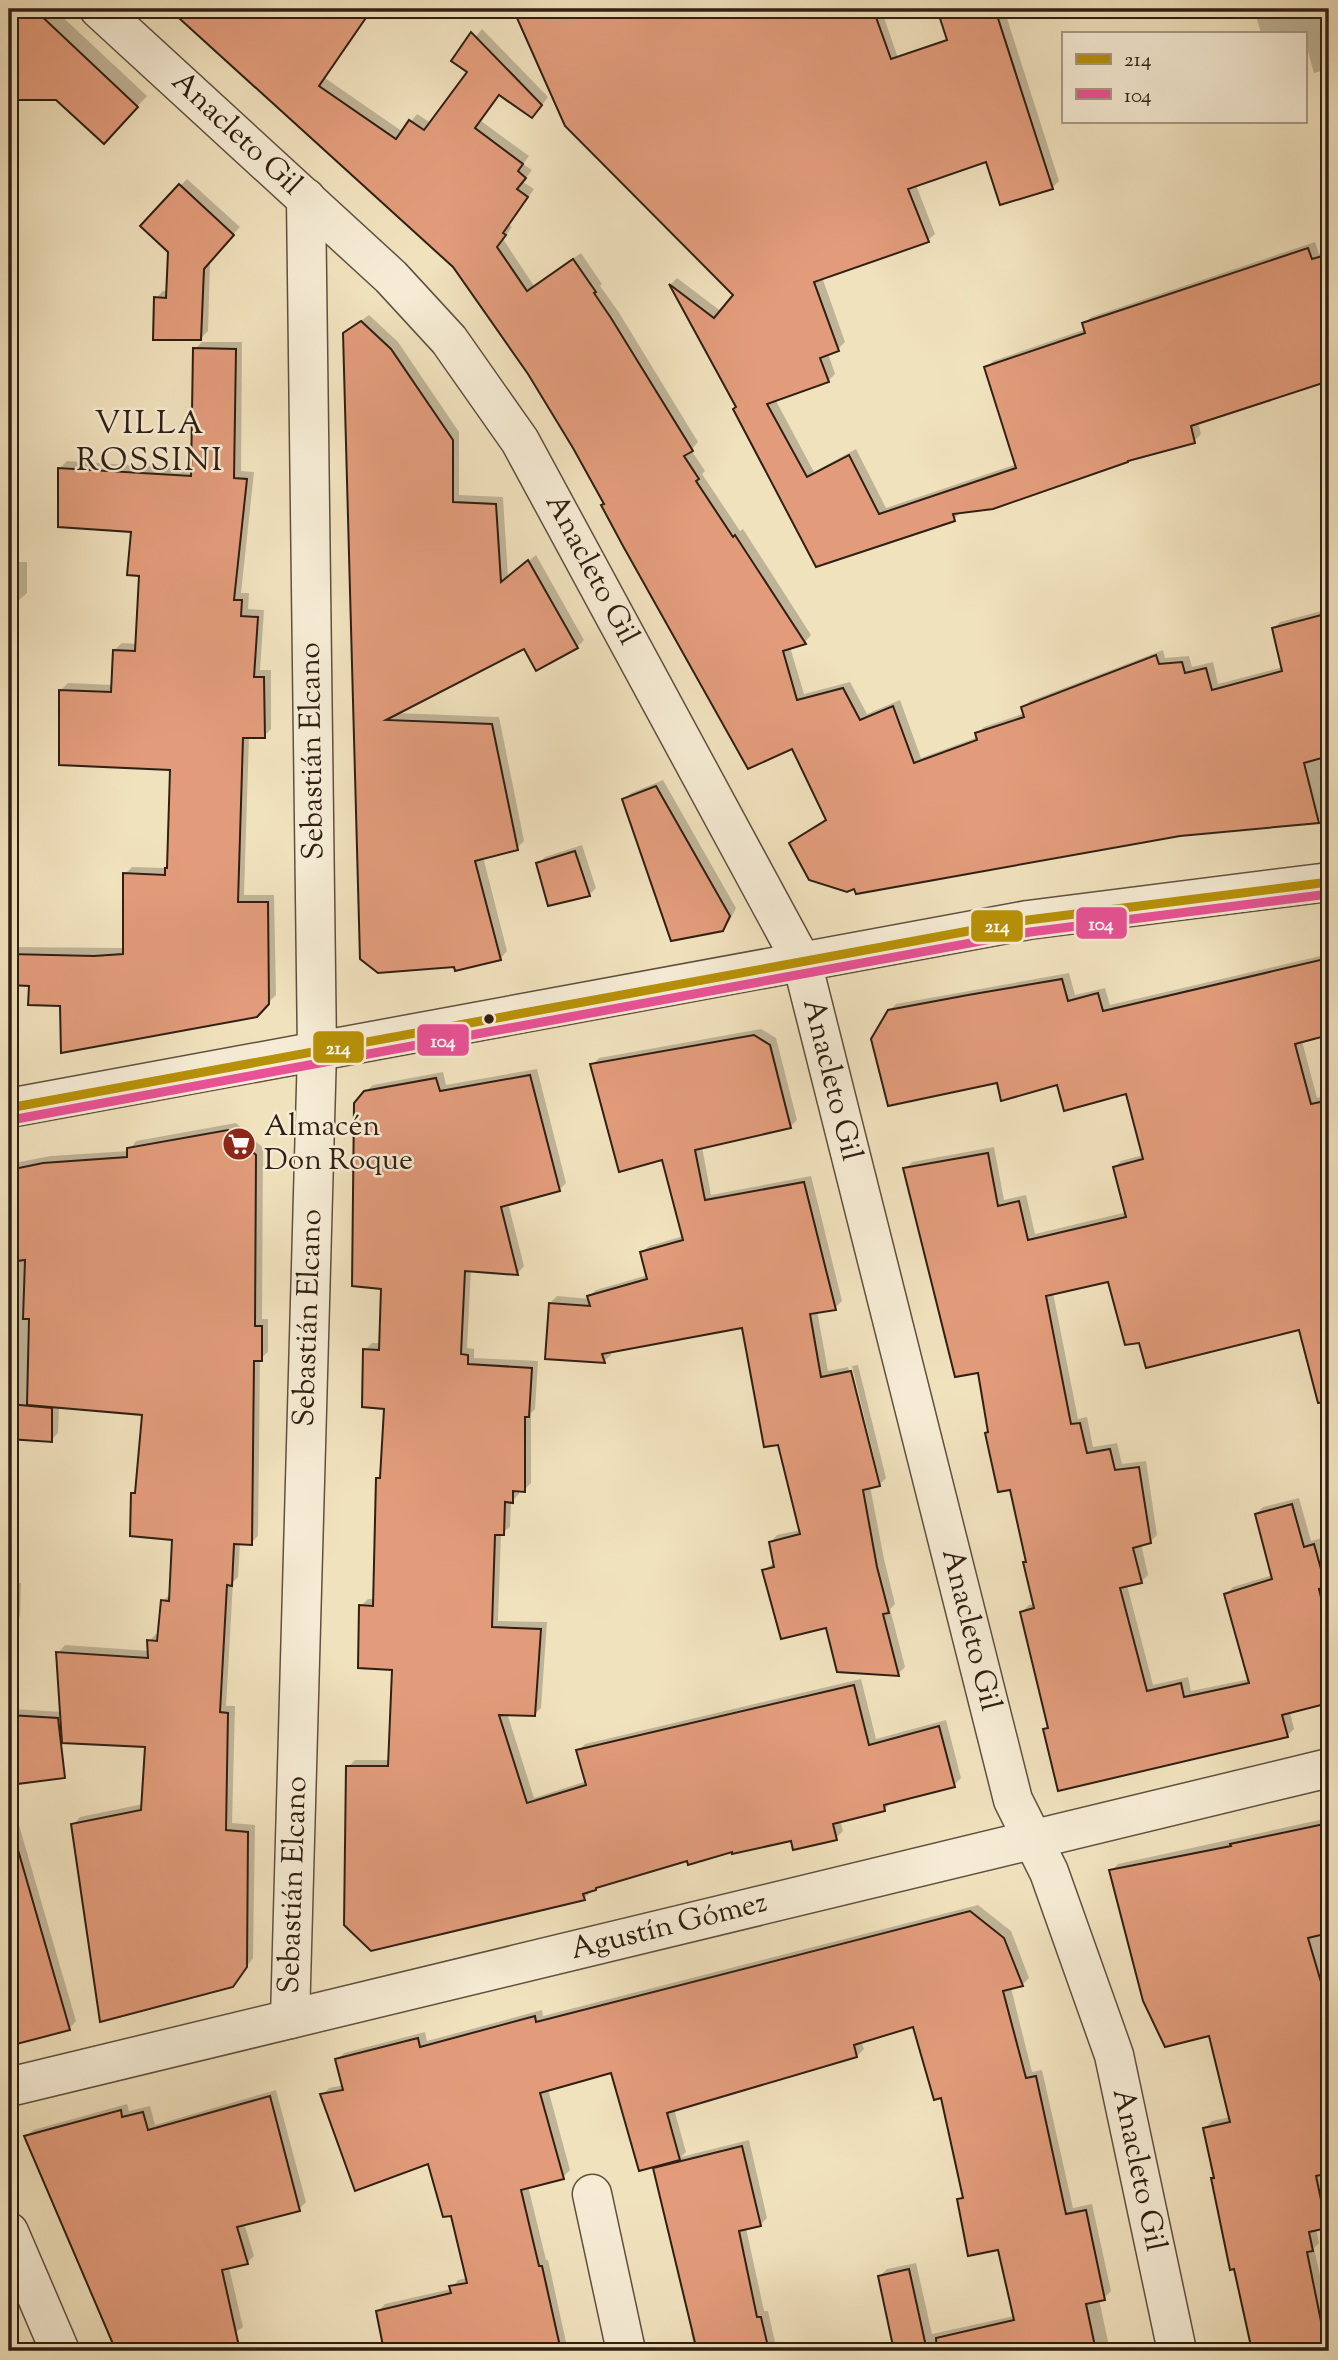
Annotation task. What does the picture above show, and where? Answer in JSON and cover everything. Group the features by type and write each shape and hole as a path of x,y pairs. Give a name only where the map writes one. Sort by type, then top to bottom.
{"street":[{"name":"Anacleto Gil","path":"99,9 391,277 449,340 499,408 534,464 802,962 1013,1800 1049,1872 1114,2055 1177,2351"},
{"name":"Sebastián Elcano","path":"290,2018 317,1051 306,198"},
{"path":"9,1108 1028,920 1329,881"},
{"name":"Agustín Gómez","path":"9,2087 1329,1768"},
{"path":"592,2194 626,2351"},
{"path":"9,2232 60,2351"}],"building":[{"path":"9,9 34,9 138,107 104,144 56,100 9,100"},
{"path":"169,9 372,9 319,86 396,139 409,120 424,130 467,72 451,61 471,32 542,105 532,118 499,95 475,128 523,164 518,171 526,178 517,189 528,197 503,233 506,235 497,247 527,291 573,259 596,292 594,293 693,451 684,456 699,479 696,481 733,537 735,535 806,644 783,651 797,700 843,688 860,720 893,706 914,763 977,740 975,733 1024,717 1021,707 1156,655 1159,664 1182,662 1185,673 1206,668 1212,690 1282,671 1272,628 1329,613 1329,756 1304,763 1319,823 1180,836 856,894 854,889 847,892 809,880 789,843 826,820 792,749 748,769 623,546 601,505 604,504 573,448 528,374 453,267"},
{"path":"513,9 873,9 891,59 947,40 937,9 995,9 1053,189 1000,205 986,162 908,189 929,242 814,282 839,351 820,358 829,382 767,404 807,477 849,455 879,514 1016,468 984,367 1085,333 1082,323 1308,248 1312,259 1329,254 1329,381 1191,426 1195,443 1128,461 993,509 953,514 955,521 816,567 733,409 736,407 669,284 714,318 733,295 565,126"},
{"path":"179,184 234,235 204,269 201,340 153,340 154,297 166,298 168,252 140,226"},
{"path":"361,321 391,349 453,440 453,502 496,504 501,582 528,560 578,648 536,671 524,649 386,720 492,724 518,850 475,861 501,960 455,971 454,967 378,973 360,959 343,333"},
{"path":"193,348 236,349 234,478 247,479 234,600 242,600 241,616 258,617 254,677 264,677 265,738 243,738 238,902 268,902 269,1004 257,1017 61,1053 60,1006 28,1005 29,986 9,985 9,954 123,954 123,873 165,875 167,868 170,770 59,765 59,690 111,692 113,650 135,651 139,576 127,575 131,532 58,527 58,468 191,476"},
{"path":"656,786 730,916 723,931 671,941 622,799"},
{"path":"575,851 590,896 548,906 536,863"},
{"path":"1329,958 1329,1035 1295,1044 1311,1104 1329,1100 1329,1402 1318,1403 1299,1330 1146,1368 1139,1343 1125,1345 1108,1282 1046,1296 1071,1424 1080,1423 1087,1453 1110,1449 1115,1470 1139,1467 1151,1543 1133,1548 1142,1583 1120,1588 1147,1691 1181,1683 1184,1697 1249,1683 1224,1594 1272,1579 1255,1514 1292,1504 1304,1547 1314,1544 1326,1587 1319,1589 1329,1631 1329,1703 1282,1715 1288,1737 1058,1791 1043,1729 1048,1728 1020,1612 1034,1608 1010,1490 998,1492 985,1433 988,1432 978,1373 955,1377 903,1168 988,1153 998,1206 1019,1201 1028,1240 1126,1217 1113,1167 1143,1159 1126,1094 1064,1111 1057,1085 1001,1101 997,1083 888,1106 871,1039 888,1010 968,995 1062,979 1068,1001 1098,993 1103,1011"},
{"path":"754,1035 770,1045 791,1128 695,1150 705,1200 804,1182 836,1310 810,1314 821,1377 851,1371 880,1486 863,1490 877,1567 889,1613 883,1614 899,1676 837,1672 826,1628 781,1639 762,1570 774,1567 769,1542 800,1534 778,1445 764,1447 742,1328 602,1354 605,1363 545,1359 549,1303 590,1306 587,1296 647,1279 640,1252 683,1240 662,1160 619,1172 590,1064"},
{"path":"530,1075 560,1191 501,1207 518,1275 465,1271 461,1354 468,1355 468,1364 532,1368 529,1417 525,1417 525,1492 513,1491 513,1503 505,1502 504,1535 495,1535 492,1627 541,1629 535,1716 499,1715 527,1803 586,1785 576,1750 854,1685 869,1745 939,1726 955,1787 884,1805 885,1811 833,1824 837,1840 793,1850 791,1841 732,1852 688,1865 687,1861 596,1888 583,1894 585,1900 371,1951 344,1925 346,1766 388,1766 392,1670 358,1668 359,1605 373,1606 376,1478 380,1478 384,1409 362,1407 363,1349 379,1350 381,1289 352,1286 354,1103 364,1091 436,1078 440,1091"},
{"path":"228,1130 256,1155 255,1326 262,1326 262,1361 254,1361 252,1545 234,1544 232,1586 227,1585 220,1712 228,1713 226,1830 248,1832 247,1967 233,1987 100,2022 71,1824 141,1810 145,1747 62,1743 56,1652 148,1658 147,1640 157,1641 161,1600 169,1601 172,1540 130,1536 131,1493 135,1493 142,1415 27,1405 29,1319 23,1319 25,1260 9,1262 9,1170 43,1163 127,1157 127,1148"},
{"path":"9,1404 52,1408 52,1442 9,1439"},
{"path":"9,1715 58,1718 65,1778 9,1785"},
{"path":"1329,1823 1329,1933 1308,1938 1329,2009 1329,2173 1316,2176 1327,2228 1309,2232 1313,2251 1307,2252 1327,2351 1252,2351 1234,2269 1230,2270 1203,2128 1230,2122 1209,2036 1165,2047 1143,2001 1109,1870"},
{"path":"18,1850 70,2030 9,2046 9,1852"},
{"path":"970,1911 1004,1938 1023,1986 1003,1991 1026,2078 1036,2076 1066,2214 1086,2210 1105,2300 1086,2304 1096,2351 937,2351 936,2338 1014,2320 998,2250 968,2256 957,2199 963,2198 941,2098 934,2100 913,2027 854,2045 857,2057 667,2113 680,2160 639,2171 611,2073 540,2093 564,2179 521,2190 561,2351 384,2351 376,2311 451,2293 449,2286 467,2283 451,2216 443,2217 428,2164 355,2191 320,2094 343,2090 335,2059 418,2038 420,2047 535,2016 536,2022"},
{"path":"270,2096 300,2211 237,2227 248,2264 222,2270 240,2351 116,2351 24,2136 121,2110 122,2117 143,2112 148,2130"},
{"path":"742,2146 761,2226 739,2231 757,2317 761,2317 769,2351 697,2351 653,2168"},
{"path":"909,2269 927,2351 894,2351 878,2276"}],"transit line":[{"name":"214","path":"9,1108 1028,920 1329,882"},
{"name":"104","path":"11,1120 1030,932 1329,894"}],"place":[{"name":"Almacén Don Roque","path":"239,1144"}],"district":[{"name":"VILLA ROSSINI","path":"150,444"}]}
